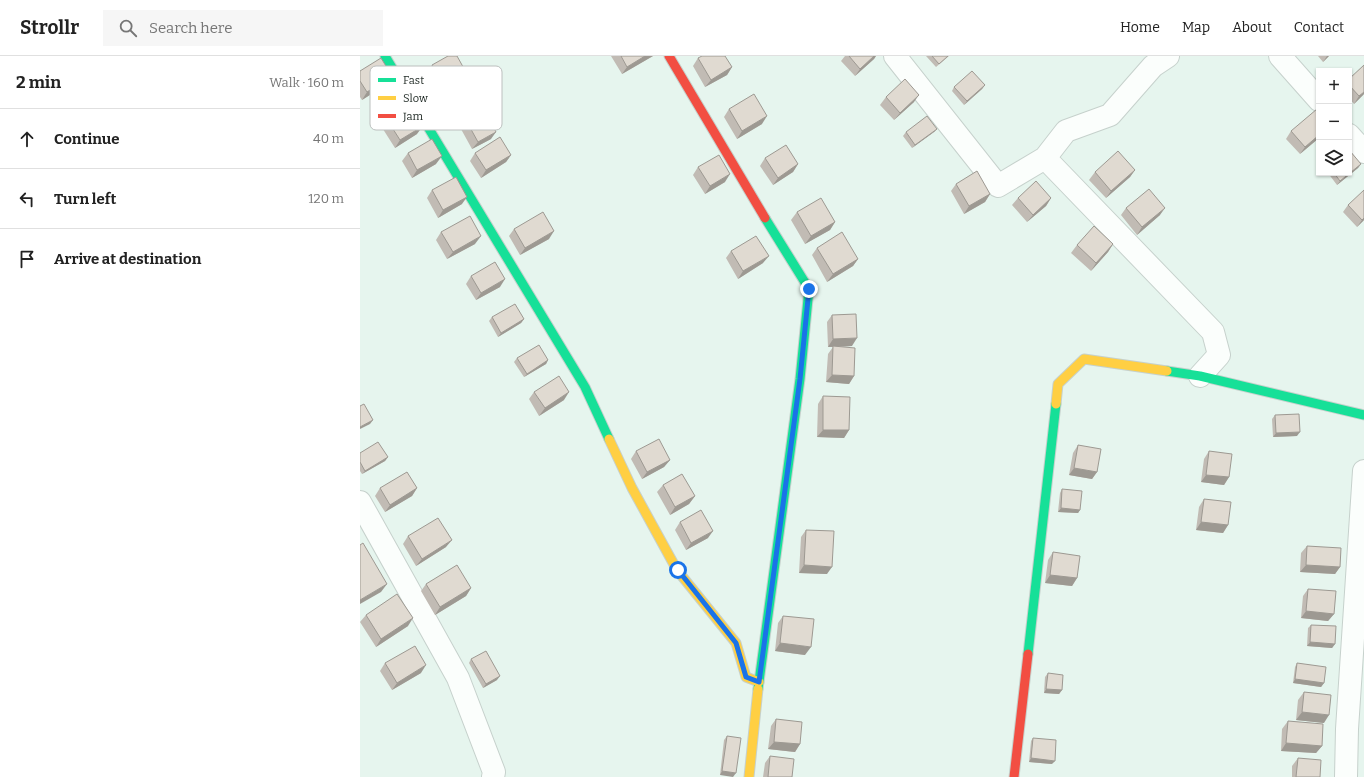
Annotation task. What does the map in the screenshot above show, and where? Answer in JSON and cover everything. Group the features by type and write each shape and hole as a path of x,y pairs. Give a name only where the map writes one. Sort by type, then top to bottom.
{"street":[{"path":"385,56 391,66"},
{"path":"669,56 742,183 809,289 800,379 752,735 749,777"},
{"path":"895,56 998,186 1045,158 1066,131 1110,115 1153,66 1168,56"},
{"path":"1280,56 1316,97"},
{"path":"430,130 585,387 632,488 678,570 736,643 746,677 759,682"},
{"path":"1352,138 1364,152"},
{"path":"1045,158 1213,332 1219,355 1200,376"},
{"path":"1014,777 1058,384 1084,359 1200,376 1364,415"},
{"path":"1346,777 1355,726 1364,472"},
{"path":"360,502 458,678 494,772 493,777"}],"building":[{"path":"448,56 457,56 463,66 433,66"},
{"path":"621,56 645,56 627,67"},
{"path":"702,56 725,56 732,67 711,80 698,58"},
{"path":"849,56 874,56 860,69"},
{"path":"932,56 948,56 939,64"},
{"path":"381,58 386,66 370,66 370,90 367,92 360,81 360,71"},
{"path":"1364,65 1364,92 1359,96 1352,88 1352,76"},
{"path":"972,71 985,85 967,101 954,87"},
{"path":"905,79 919,95 900,113 886,97"},
{"path":"754,94 767,116 742,131 729,109"},
{"path":"1316,110 1316,138 1305,147 1291,131"},
{"path":"927,116 937,129 915,145 906,132"},
{"path":"394,130 416,130 400,140"},
{"path":"471,130 495,130 496,132 478,142"},
{"path":"500,137 511,155 486,170 475,153"},
{"path":"432,139 442,156 417,170 408,153"},
{"path":"786,145 798,164 778,178 765,158"},
{"path":"1118,151 1135,170 1111,191 1095,172"},
{"path":"1352,153 1361,164 1352,171"},
{"path":"719,155 730,174 710,186 698,167"},
{"path":"977,171 990,194 969,206 956,184"},
{"path":"1336,176 1346,176 1340,181"},
{"path":"456,177 467,197 443,210 432,190"},
{"path":"1036,181 1051,198 1033,215 1018,198"},
{"path":"1149,189 1165,208 1142,227 1126,208"},
{"path":"1364,190 1364,218 1362,220 1348,205"},
{"path":"821,198 835,222 811,236 797,212"},
{"path":"543,212 554,231 525,248 514,229"},
{"path":"470,216 481,236 453,252 441,232"},
{"path":"1094,226 1113,244 1096,263 1077,245"},
{"path":"842,232 858,259 833,274 817,248"},
{"path":"756,236 769,256 743,271 731,251"},
{"path":"495,262 505,279 481,293 471,276"},
{"path":"515,304 524,319 501,333 492,317"},
{"path":"856,314 857,338 833,339 832,315"},
{"path":"539,345 548,360 527,374 517,358"},
{"path":"833,346 855,348 854,376 832,375"},
{"path":"559,376 569,392 545,408 534,392"},
{"path":"823,396 850,397 849,430 823,430"},
{"path":"364,404 373,420 360,427 360,406"},
{"path":"1299,414 1300,432 1276,433 1275,415"},
{"path":"659,439 670,460 647,472 636,451"},
{"path":"378,442 388,457 365,471 360,462 360,453"},
{"path":"1078,445 1101,449 1097,472 1074,468"},
{"path":"1209,451 1232,454 1229,477 1206,475"},
{"path":"407,472 417,488 390,505 380,488"},
{"path":"682,474 695,496 675,507 663,485"},
{"path":"1062,489 1082,491 1080,510 1061,508"},
{"path":"1204,499 1231,502 1228,525 1201,522"},
{"path":"701,510 713,531 691,543 680,522"},
{"path":"438,518 452,540 422,559 408,536"},
{"path":"806,530 834,531 832,567 804,565"},
{"path":"363,543 387,584 360,600 360,545"},
{"path":"1307,546 1341,548 1340,567 1306,565"},
{"path":"1053,552 1080,556 1077,578 1050,575"},
{"path":"457,565 471,588 440,607 426,584"},
{"path":"1308,589 1336,591 1334,614 1306,611"},
{"path":"397,594 413,618 381,639 366,615"},
{"path":"783,616 814,619 811,647 780,643"},
{"path":"1311,625 1336,626 1335,644 1310,642"},
{"path":"415,646 426,665 397,683 385,663"},
{"path":"486,651 500,676 486,684 471,659"},
{"path":"1297,663 1326,667 1324,683 1295,679"},
{"path":"1048,673 1063,675 1062,690 1046,689"},
{"path":"1304,692 1331,695 1329,715 1302,712"},
{"path":"776,719 802,722 800,744 774,742"},
{"path":"1288,721 1323,724 1322,746 1286,743"},
{"path":"727,736 741,738 736,773 722,771"},
{"path":"1033,738 1056,740 1055,761 1031,758"},
{"path":"770,756 794,759 792,777 768,777"},
{"path":"1298,758 1321,760 1320,777 1296,777"}],"traffic: fast":[{"path":"385,56 391,66"},
{"path":"430,130 585,387 609,439"},
{"path":"758,689 800,379 809,289 765,218"},
{"path":"1167,371 1200,376 1364,415"},
{"path":"1028,654 1056,404"}],"traffic: slow":[{"path":"1056,404 1058,384 1084,359 1167,371"},
{"path":"609,439 632,488 677,570 736,643 746,677 759,682"},
{"path":"749,777 758,689"}],"traffic: jam":[{"path":"669,56 765,218"},
{"path":"1014,777 1028,654"}],"route":[{"path":"678,570 736,643 746,677 759,682 800,379 809,289"}]}
